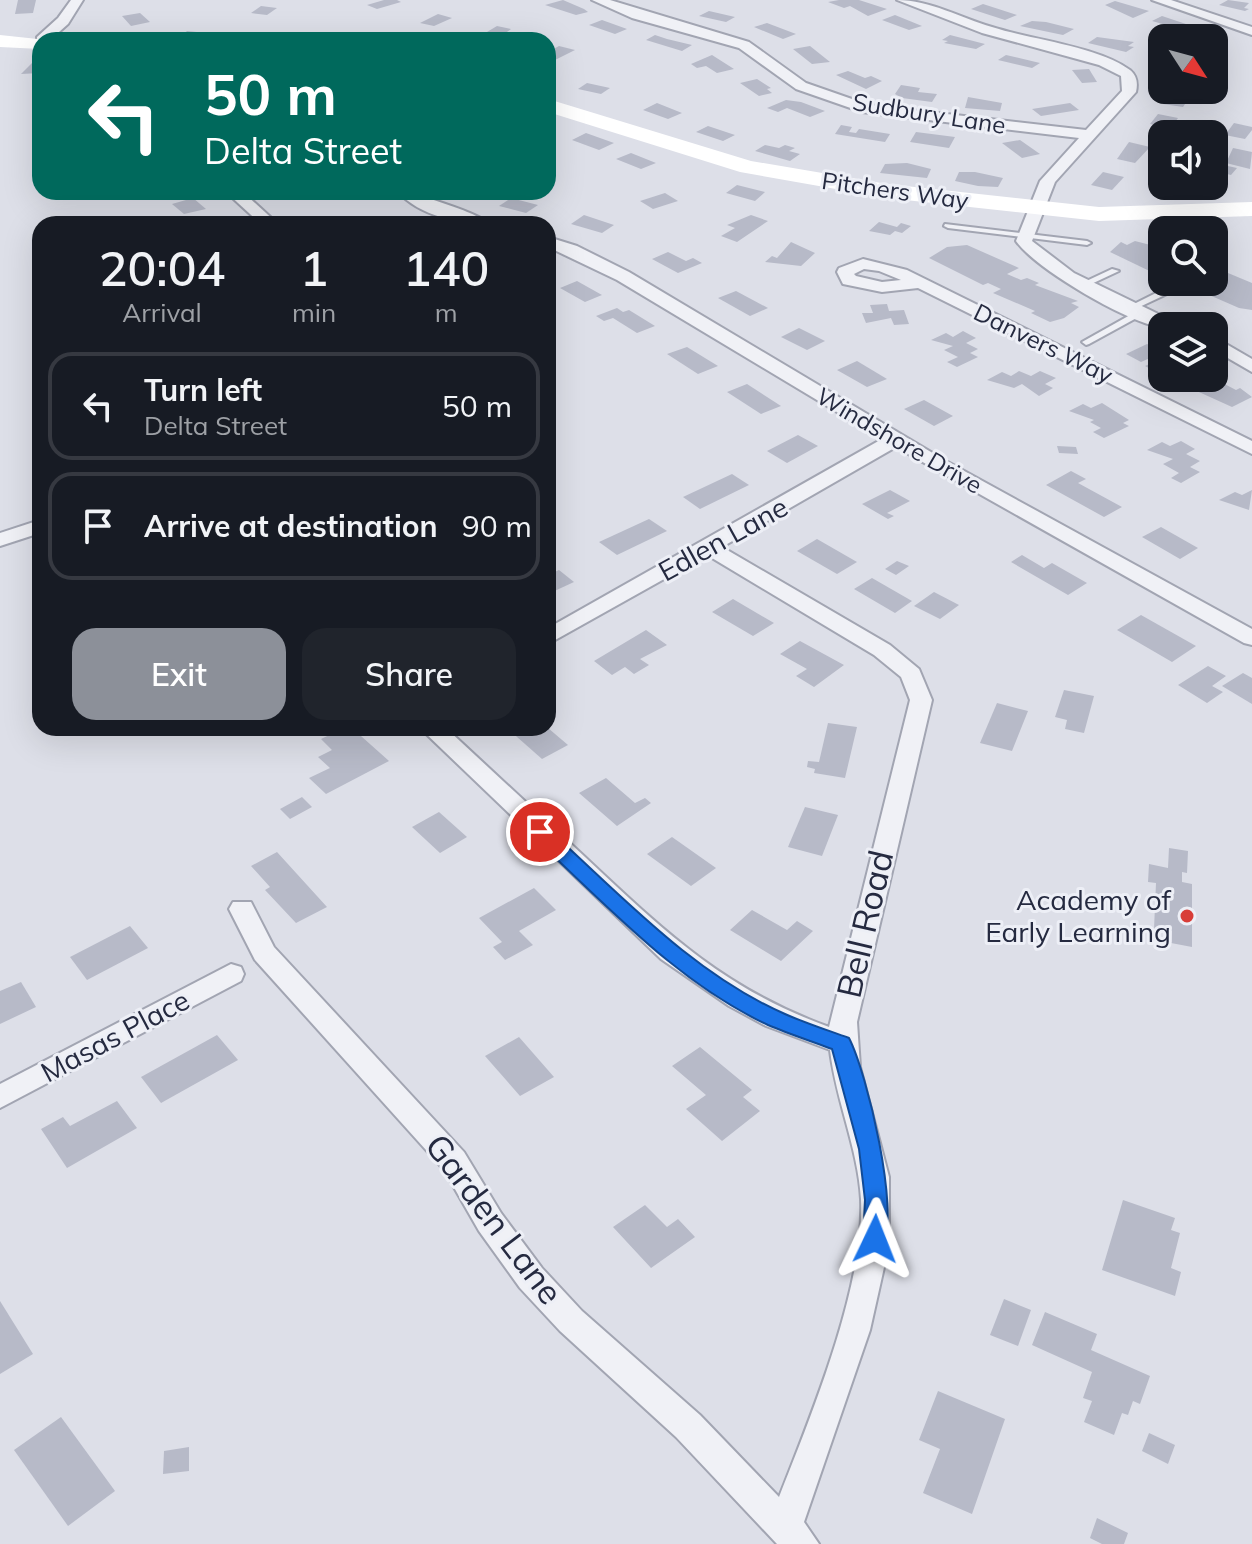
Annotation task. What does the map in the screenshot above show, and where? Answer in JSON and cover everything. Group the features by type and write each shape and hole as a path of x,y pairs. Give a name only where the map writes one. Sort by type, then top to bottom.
{"main road":[{"path":"0,41 32,42"},
{"name":"Pitchers Way","path":"556,107 761,170 887,191 1034,209 1123,215 1252,209"}],"street":[{"path":"51,32 77,0"},
{"name":"Sudbury Lane","path":"598,0 637,15 738,42 801,86 867,109 1091,135"},
{"path":"903,0 970,25 1082,54 1120,68 1130,79 1131,88 1048,181 1025,236 1026,248 1032,254 1148,316"},
{"path":"1158,0 1252,31"},
{"path":"243,200 261,216"},
{"path":"417,200 458,216"},
{"name":"Windshore Drive","path":"556,244 623,276 896,439 1252,638"},
{"name":"Danvers Way","path":"920,283 1252,448"},
{"path":"1228,351 1252,367"},
{"name":"Edlen Lane","path":"556,632 896,439"},
{"path":"0,540 32,529"},
{"name":"Bell Road","path":"708,547 882,650 911,674 921,700 849,988 841,1043 870,1149 876,1200 868,1293 808,1470 793,1535"},
{"path":"440,736 670,952 739,999 776,1019 841,1043"},
{"name":"Garden Lane","path":"242,909 264,953 454,1161 490,1222 531,1278 571,1321 688,1426 793,1535"},
{"name":"Masas Place","path":"0,1097 231,974"}],"lane":[{"path":"948,226 1087,243"},
{"path":"1084,284 1115,271"},
{"path":"1086,342 1158,296"}],"building":[{"path":"18,0 36,0 33,13 15,14"},
{"path":"384,0 401,2 377,9 367,5"},
{"path":"563,0 588,12 576,15 545,5"},
{"path":"859,0 887,9 868,16 850,6 844,8 828,2"},
{"path":"1228,0 1249,3 1244,8 1249,9 1245,11 1219,5"},
{"path":"1115,1 1149,11 1133,18 1105,5"},
{"path":"983,4 1017,15 1005,20 971,9"},
{"path":"261,6 277,8 267,15 251,13"},
{"path":"709,11 735,17 726,22 699,16"},
{"path":"140,13 150,22 131,26 122,16"},
{"path":"438,14 452,18 434,26 420,23"},
{"path":"895,15 922,26 909,30 882,20"},
{"path":"1162,16 1186,24 1163,24 1152,21"},
{"path":"602,20 627,29 615,34 589,25"},
{"path":"1032,21 1074,29 1063,35 1020,26"},
{"path":"767,23 796,34 783,39 754,27"},
{"path":"497,26 511,29 507,32 487,32"},
{"path":"655,35 692,45 682,51 646,40"},
{"path":"950,35 985,44 976,49 944,43 948,41 942,40"},
{"path":"1097,37 1134,42 1128,46 1134,47 1126,52 1088,43"},
{"path":"559,46 575,50 556,60 556,48"},
{"path":"810,46 830,62 812,64 793,49"},
{"path":"712,55 734,69 717,73 706,66 697,68 691,64"},
{"path":"1006,55 1040,63 1032,68 998,60"},
{"path":"32,63 32,73 21,74"},
{"path":"1089,69 1097,82 1082,83 1072,70"},
{"path":"848,71 882,81 866,89 836,75"},
{"path":"757,79 771,88 767,89 772,93 759,96 740,83"},
{"path":"587,83 610,88 601,94 578,89"},
{"path":"901,85 920,88 918,92 937,94 932,102 902,98 895,94"},
{"path":"968,97 1002,103 1000,111 965,108"},
{"path":"786,100 825,111 810,117 787,108 778,112 767,108"},
{"path":"657,103 682,113 668,119 643,110"},
{"path":"1070,103 1079,110 1041,116 1032,109"},
{"path":"1158,114 1178,118 1176,120 1153,120"},
{"path":"1234,123 1252,127 1245,139 1228,136"},
{"path":"841,125 852,127 849,132 856,133 859,129 890,134 885,142 835,134"},
{"path":"708,126 735,135 723,141 696,132"},
{"path":"916,132 955,137 949,148 910,142"},
{"path":"586,133 614,143 599,150 572,140"},
{"path":"1020,140 1040,154 1022,158 1002,143"},
{"path":"1129,142 1148,147 1135,163 1117,159"},
{"path":"765,145 779,148 785,145 795,148 789,151 800,154 790,161 755,151"},
{"path":"1233,148 1252,152 1250,169 1228,164"},
{"path":"631,153 656,163 641,169 616,159"},
{"path":"907,163 931,169 927,178 880,173 885,164"},
{"path":"1228,166 1237,168 1228,174"},
{"path":"959,172 1003,178 998,187 978,186 955,181"},
{"path":"1103,172 1124,177 1112,190 1091,185"},
{"path":"737,185 765,192 755,201 726,193"},
{"path":"665,193 678,201 653,209 640,201"},
{"path":"195,200 206,209 184,214 172,204"},
{"path":"508,200 538,205 526,213 499,206"},
{"path":"584,215 614,225 602,233 571,224"},
{"path":"751,215 768,221 737,242 721,236 735,228 727,225"},
{"path":"879,222 897,227 901,223 911,226 902,233 895,231 890,235 869,231"},
{"path":"1135,241 1148,244 1148,270 1110,252 1121,242 1127,245"},
{"path":"791,242 815,253 801,266 765,262 772,256 777,258"},
{"path":"967,245 1019,268 1007,274 1039,283 1035,285 1078,301 1071,303 1079,307 1064,318 1050,322 1031,313 1035,311 993,293 1001,289 988,283 983,285 929,258 947,247"},
{"path":"668,252 686,261 693,258 702,263 678,273 652,259"},
{"path":"1228,273 1252,283 1252,310 1212,296 1228,296"},
{"path":"577,281 602,295 585,302 560,288"},
{"path":"736,291 768,308 750,316 718,298"},
{"path":"887,304 889,311 904,310 909,324 894,325 891,318 866,323 862,313 873,313 870,305"},
{"path":"617,308 623,312 629,310 655,326 637,333 613,318 604,321 596,316"},
{"path":"799,328 825,341 807,350 781,337"},
{"path":"963,331 976,338 966,343 978,349 970,353 978,357 957,367 947,362 958,357 944,350 953,346 931,340 946,333 953,337"},
{"path":"1148,345 1148,359 1141,362 1126,354"},
{"path":"687,347 718,366 698,374 667,354"},
{"path":"857,361 887,379 867,387 837,370"},
{"path":"1019,371 1031,376 1040,371 1056,378 1045,384 1053,388 1039,396 1022,384 1014,388 987,380 1002,372 1011,376"},
{"path":"747,384 781,406 761,414 727,392"},
{"path":"1228,386 1236,390 1240,388 1252,397 1232,407 1199,392 1228,392"},
{"path":"924,400 953,416 934,426 904,409"},
{"path":"1102,403 1129,420 1123,423 1129,426 1104,438 1093,432 1101,428 1090,422 1094,420 1069,411 1083,404 1091,408"},
{"path":"798,435 818,446 787,463 767,451"},
{"path":"1181,441 1195,449 1186,454 1200,461 1190,467 1200,472 1181,483 1171,478 1179,473 1163,464 1173,459 1147,450 1162,442 1170,446"},
{"path":"1057,446 1076,447 1078,454 1059,453"},
{"path":"1071,471 1086,479 1078,483 1122,507 1104,517 1046,485"},
{"path":"732,474 749,485 700,509 683,497"},
{"path":"890,490 910,501 887,513 894,516 888,519 862,504"},
{"path":"1252,490 1249,510 1219,500 1235,492 1242,495"},
{"path":"649,519 667,531 617,555 599,542"},
{"path":"1161,527 1198,548 1180,559 1142,537"},
{"path":"817,539 857,562 837,574 797,551"},
{"path":"1022,555 1044,568 1052,563 1087,583 1068,595 1011,562"},
{"path":"897,561 909,566 896,575 885,569"},
{"path":"559,570 574,582 556,590 556,571"},
{"path":"872,578 912,601 895,613 854,589"},
{"path":"934,592 959,605 940,619 914,606"},
{"path":"733,599 774,623 753,636 712,612"},
{"path":"1141,615 1196,646 1172,662 1117,630"},
{"path":"646,630 667,645 640,659 649,665 634,674 625,667 612,675 594,661"},
{"path":"800,641 844,665 814,687 796,676 807,669 780,654"},
{"path":"1208,666 1226,676 1212,686 1223,692 1207,703 1178,685"},
{"path":"1243,673 1252,678 1252,704 1222,686"},
{"path":"1064,690 1094,696 1084,733 1065,729 1067,720 1055,717"},
{"path":"997,703 1028,711 1012,751 980,743"},
{"path":"828,723 857,727 845,778 814,773 815,769 807,767 808,761 819,762"},
{"path":"556,735 568,745 542,759 516,736"},
{"path":"327,736 361,736 389,761 326,794 309,778 330,768 318,757 332,750 321,739"},
{"path":"606,778 635,803 645,798 651,803 617,826 579,793"},
{"path":"302,797 312,807 290,819 280,809"},
{"path":"805,807 838,815 822,856 788,847"},
{"path":"439,812 467,837 440,853 412,827"},
{"path":"672,837 716,868 691,886 647,854"},
{"path":"1169,848 1188,851 1187,873 1182,872 1182,882 1192,884 1192,947 1171,943 1172,931 1154,929 1156,883 1148,882 1149,864 1168,868"},
{"path":"277,852 327,907 296,923 265,890 270,887 251,866"},
{"path":"534,888 556,910 519,931 533,945 505,960 493,947 502,942 479,918"},
{"path":"752,910 787,930 797,921 813,931 781,961 730,930"},
{"path":"130,926 148,948 87,980 70,957"},
{"path":"21,982 36,1007 0,1024 0,991"},
{"path":"217,1035 238,1060 161,1103 141,1077"},
{"path":"519,1037 554,1077 520,1096 485,1056"},
{"path":"700,1047 752,1090 743,1097 760,1111 722,1141 686,1109 706,1095 672,1066"},
{"path":"117,1101 137,1128 67,1168 41,1129 63,1117 70,1126"},
{"path":"1123,1200 1175,1218 1171,1230 1180,1233 1171,1268 1181,1272 1175,1296 1102,1270"},
{"path":"645,1205 667,1227 678,1219 695,1237 651,1268 613,1227"},
{"path":"1004,1299 1031,1310 1018,1346 990,1335"},
{"path":"0,1301 33,1354 0,1374"},
{"path":"1045,1312 1097,1334 1091,1350 1150,1376 1140,1404 1133,1401 1128,1415 1122,1413 1114,1435 1084,1422 1092,1401 1083,1398 1092,1372 1032,1345"},
{"path":"938,1391 1005,1419 972,1514 923,1493 940,1449 919,1440"},
{"path":"61,1417 115,1491 68,1526 14,1450"},
{"path":"1149,1433 1175,1445 1168,1464 1142,1451"},
{"path":"189,1447 189,1471 163,1474 164,1451"},
{"path":"1097,1518 1128,1533 1124,1544 1102,1544 1090,1538"}],"place":[{"name":"Academy of Early Learning","path":"1187,916"}],"route":[{"path":"540,832 670,952 739,999 776,1019 841,1043 870,1149 876,1200 875,1239"}]}
